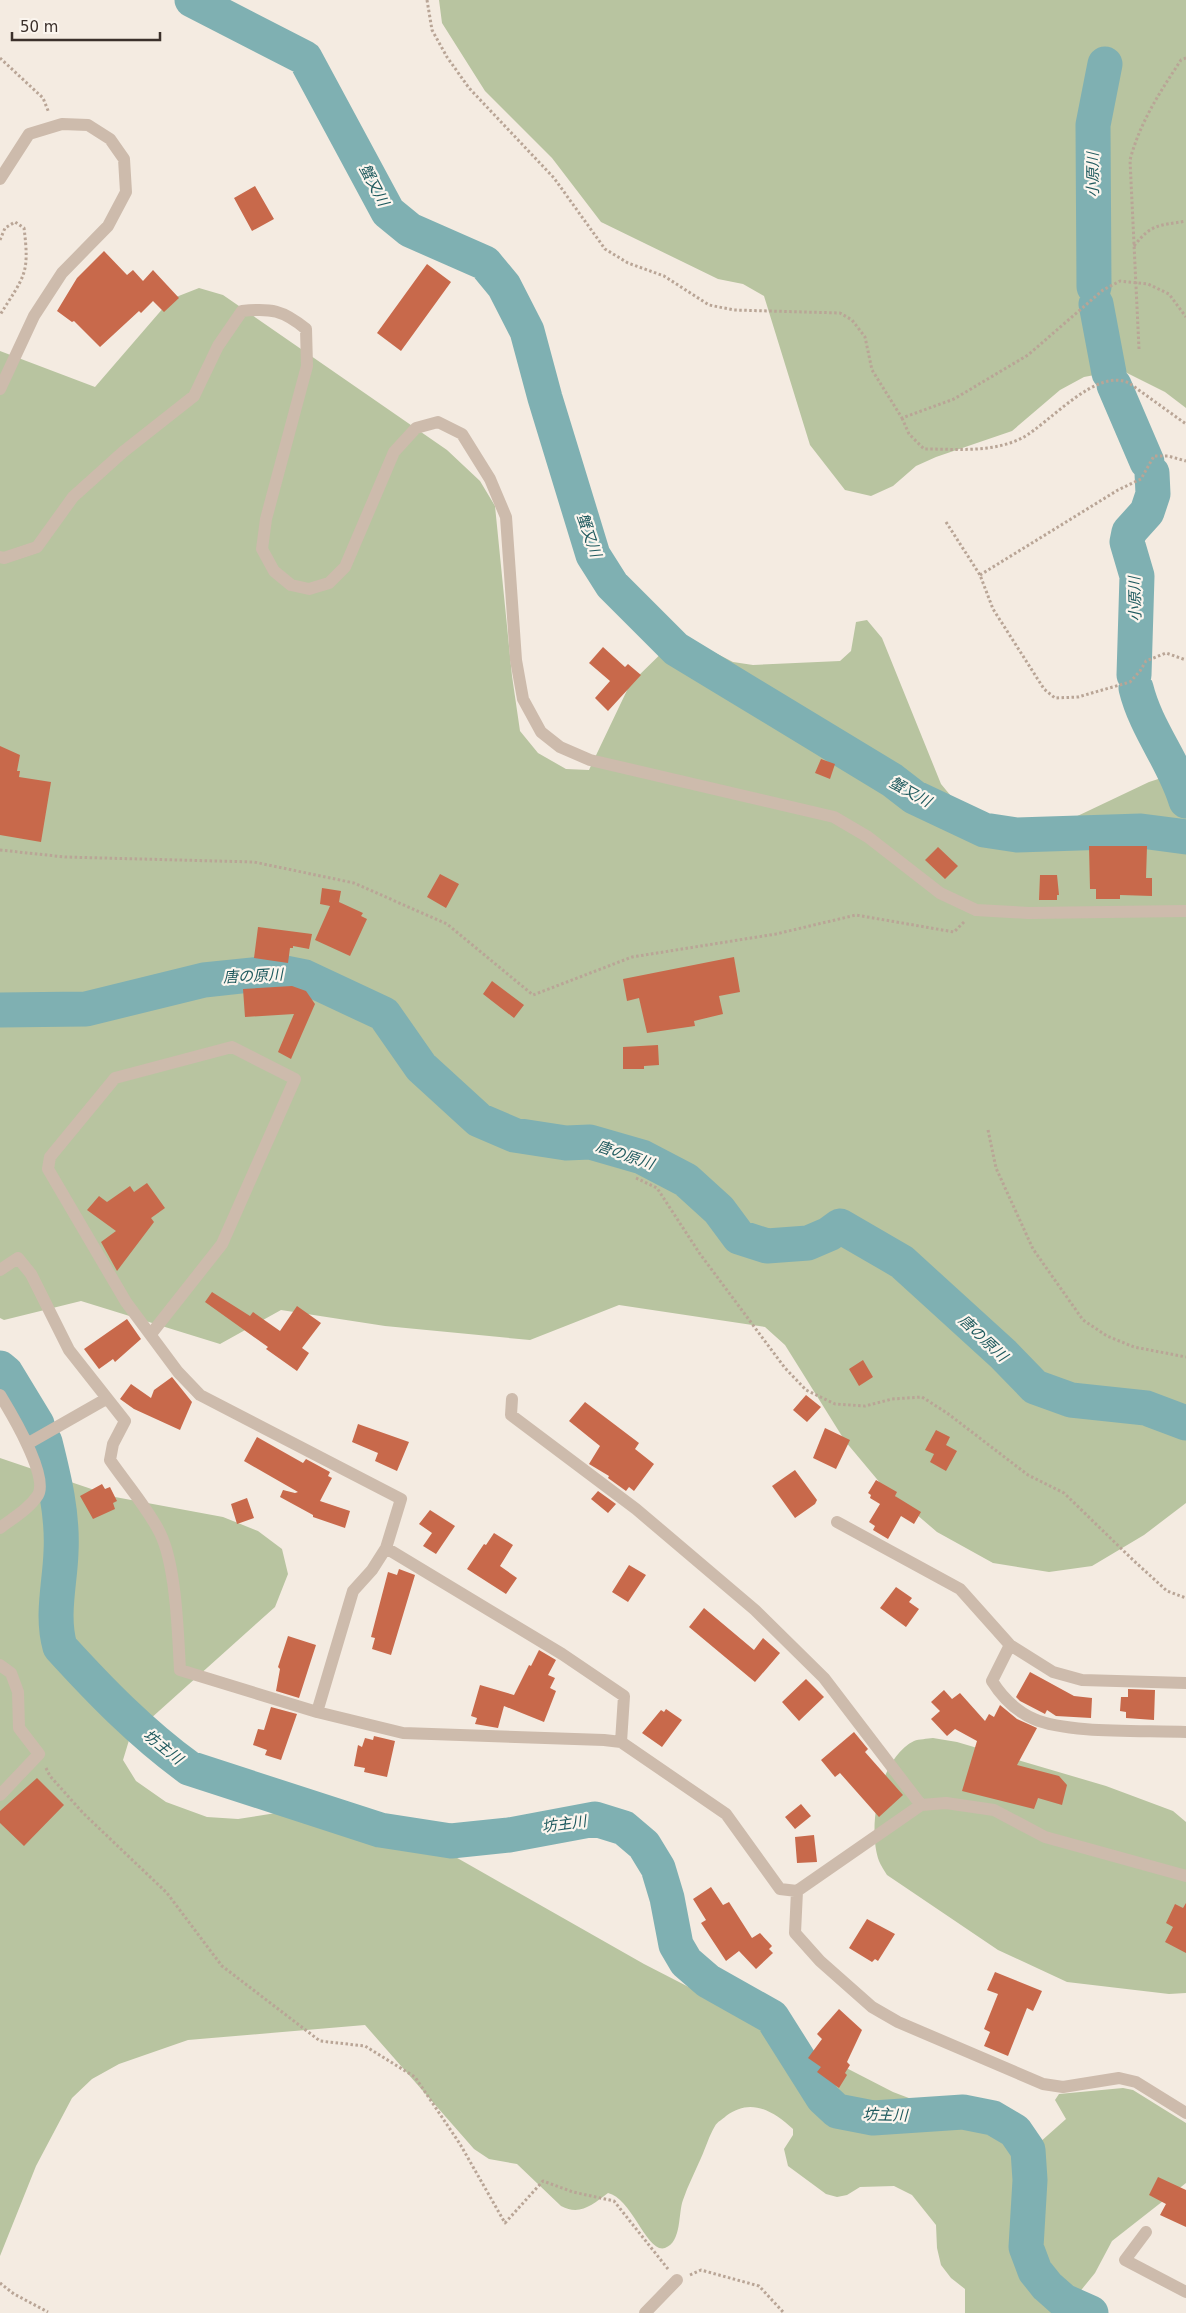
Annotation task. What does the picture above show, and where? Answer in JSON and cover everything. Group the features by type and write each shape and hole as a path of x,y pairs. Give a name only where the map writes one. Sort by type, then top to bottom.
{"street":[{"path":"0,389 34,316 62,273 108,226 126,192 124,159 110,139 88,125 62,124 29,134 1,176"},
{"path":"0,557 4,558 37,547 73,497 123,452 194,396 218,346 242,311 264,309 290,316 306,329 307,366 266,520 262,549 274,571 290,585 309,589 329,583 345,567 394,452 416,428 438,422 462,434 490,479 506,517 516,660 523,699 541,732 560,747 590,760 834,817 868,837 940,893 976,910 1029,913 1186,911"},
{"path":"151,1334 222,1244 295,1079 232,1046 115,1078 50,1157 48,1168 126,1302 178,1372 200,1395 401,1499 386,1548 372,1570 353,1591 317,1712"},
{"path":"0,1270 18,1258 31,1274 70,1350 106,1399 125,1421 113,1444 110,1460 160,1533 168,1558 178,1623 180,1670 317,1712 403,1733 622,1742 726,1814 780,1889 797,1891 920,1805 946,1803 994,1810 1045,1837 1186,1876"},
{"path":"0,1395 27,1444 40,1480 39,1493 30,1505 0,1528"},
{"path":"27,1444 106,1399"},
{"path":"512,1399 511,1415 636,1509 755,1610 824,1678 920,1805"},
{"path":"837,1522 960,1589 1010,1645 1053,1672 1082,1680 1186,1683"},
{"path":"386,1548 562,1654 624,1696 622,1742"},
{"path":"1010,1645 992,1681 1002,1698 1034,1719 1071,1727 1186,1732"},
{"path":"0,1665 11,1673 18,1692 19,1728 40,1754 0,1795"},
{"path":"797,1891 795,1933 820,1961 872,2007 898,2022 1043,2084 1063,2087 1118,2078 1136,2082 1186,2113"},
{"path":"1146,2232 1125,2260 1186,2292"},
{"path":"645,2313 677,2280"}],"path":[{"path":"427,0 432,30 452,65 469,88 554,178 605,249 628,263 664,276 709,305 734,310 840,313 852,320 865,337 872,370 902,418 909,434 924,449 997,448 1023,438 1089,389 1103,382 1120,379 1129,383 1186,424"},
{"path":"0,58 43,98 54,126"},
{"path":"1139,349 1130,160 1146,115 1181,60 1186,58"},
{"path":"1134,246 1146,231 1156,226 1186,221"},
{"path":"0,240 5,228 16,222 24,228 27,263 22,282 0,315"},
{"path":"902,418 954,399 1028,355 1104,290 1120,281 1148,284 1169,294 1186,318"},
{"path":"980,574 1118,490 1141,479 1154,456 1168,456 1186,461"},
{"path":"946,522 980,574 993,610 1044,689 1055,698 1078,697 1130,682 1146,661 1166,653 1186,660"},
{"path":"0,850 65,857 254,862 354,883 447,924 533,995 632,957 776,934 856,915 954,932 976,910"},
{"path":"988,1130 996,1168 1033,1249 1083,1320 1107,1336 1134,1347 1186,1357"},
{"path":"636,1178 657,1188 700,1254 785,1368 806,1390 834,1404 865,1406 892,1399 922,1397 947,1413 1028,1475 1064,1493 1160,1585 1167,1591 1186,1598"},
{"path":"40,1754 50,1776 116,1846 166,1893 222,1966 320,2041 366,2046 415,2077 460,2144 505,2223 543,2181 573,2192 614,2202 677,2280 702,2270 759,2286 784,2313"},
{"path":"0,2283 14,2294 48,2312"}],"green space":[{"path":"439,0 1186,0 1186,408 1165,392 1121,370 1084,377 1060,390 1012,431 936,457 916,466 893,486 871,496 845,490 810,445 764,296 743,284 718,279 601,222 552,158 485,91 442,23"},
{"path":"199,288 223,295 447,450 480,481 495,506 512,676 520,731 538,753 566,769 589,770 630,684 676,639 690,640 733,662 753,665 840,661 851,651 856,622 867,620 882,638 941,784 970,819 984,825 1069,820 1149,782 1186,770 1186,1503 1144,1535 1092,1566 1049,1572 993,1563 937,1532 881,1484 845,1441 785,1345 765,1327 619,1305 530,1340 385,1326 281,1310 220,1344 81,1301 4,1320 0,1318 0,351 95,387 171,299"},
{"path":"0,1458 115,1497 223,1517 258,1531 282,1549 288,1574 275,1607 130,1737 123,1760 136,1781 166,1802 207,1817 238,1819 295,1810 324,1811 380,1826 452,1855 644,1964 893,2092 914,2100 958,2100 980,2105 1021,2127 1039,2143 1066,2119 1055,2100 1059,2094 1123,2088 1133,2090 1186,2123 1186,2183 1112,2241 1095,2273 1078,2294 1075,2308 1085,2313 965,2313 965,2289 951,2278 941,2265 937,2248 936,2225 912,2195 894,2186 860,2187 847,2195 837,2197 826,2194 788,2166 784,2149 793,2135 793,2129 770,2112 753,2107 744,2107 735,2110 716,2125 685,2194 681,2206 677,2234 670,2245 665,2248 658,2248 645,2235 632,2214 617,2197 608,2193 586,2208 568,2209 561,2206 517,2164 489,2159 474,2149 365,2025 188,2040 119,2064 92,2079 72,2098 36,2166 0,2256"},
{"path":"933,1738 957,1742 1106,1786 1173,1811 1186,1822 1186,1993 1169,1994 1067,1982 998,1950 887,1875 879,1861 874,1831 879,1795 884,1778 892,1762 902,1750 914,1741"}],"building":[{"path":"255,186 274,219 252,231 234,198"},
{"path":"104,251 127,275 133,270 143,281 153,270 179,298 164,312 153,301 141,313 139,311 100,347 74,321 72,322 57,311 77,278"},
{"path":"427,264 451,282 401,351 377,333"},
{"path":"603,647 625,667 628,664 641,675 608,711 595,698 610,681 589,663"},
{"path":"0,746 20,755 17,771 20,771 19,777 51,782 41,842 0,835"},
{"path":"821,759 835,764 830,779 815,773"},
{"path":"1089,846 1147,846 1146,878 1152,878 1152,896 1120,895 1120,899 1096,899 1096,889 1090,889"},
{"path":"938,847 958,866 945,879 925,860"},
{"path":"440,874 459,884 446,908 427,897"},
{"path":"1040,875 1057,875 1059,895 1057,895 1057,900 1039,900"},
{"path":"322,888 341,891 339,902 363,913 361,916 367,919 350,956 315,940 330,906 320,904"},
{"path":"258,927 312,934 309,949 293,946 293,948 290,948 288,963 254,958"},
{"path":"734,957 740,992 719,996 723,1014 694,1021 695,1026 647,1033 639,998 627,1001 623,979"},
{"path":"492,981 524,1005 514,1018 483,994"},
{"path":"292,986 306,991 315,1004 291,1059 278,1052 294,1014 245,1017 243,989"},
{"path":"658,1045 659,1065 644,1066 644,1069 623,1069 623,1047"},
{"path":"147,1183 165,1208 151,1218 154,1222 117,1271 101,1242 116,1231 87,1210 99,1196 107,1202 130,1186 134,1192"},
{"path":"212,1292 250,1316 253,1312 280,1331 297,1306 321,1323 302,1348 309,1353 297,1371 266,1349 268,1347 205,1302"},
{"path":"127,1319 141,1339 115,1362 113,1359 99,1369 84,1349"},
{"path":"863,1360 873,1377 859,1386 849,1369"},
{"path":"172,1377 192,1402 180,1430 134,1409 120,1399 131,1384 151,1398 154,1390"},
{"path":"806,1395 821,1407 807,1422 793,1410"},
{"path":"585,1402 639,1443 635,1449 654,1464 634,1491 629,1487 626,1491 608,1478 609,1476 589,1464 600,1446 569,1421"},
{"path":"358,1424 409,1442 397,1471 375,1461 378,1453 352,1442"},
{"path":"825,1428 850,1440 836,1469 813,1458"},
{"path":"936,1430 950,1437 946,1445 957,1451 946,1471 930,1462 934,1454 925,1450"},
{"path":"257,1437 303,1463 306,1459 330,1472 328,1476 332,1478 320,1501 350,1511 345,1528 313,1517 313,1515 280,1497 283,1490 298,1492 244,1461"},
{"path":"795,1470 817,1500 815,1504 795,1518 772,1486"},
{"path":"876,1480 897,1492 895,1496 921,1512 914,1524 901,1516 888,1539 873,1530 875,1526 869,1522 880,1504 870,1498 871,1495 868,1493"},
{"path":"102,1484 105,1489 110,1487 117,1501 113,1503 115,1509 93,1519 80,1496"},
{"path":"598,1491 616,1504 608,1513 591,1499"},
{"path":"247,1498 254,1518 237,1524 231,1504"},
{"path":"430,1510 455,1526 436,1554 423,1546 432,1533 419,1524"},
{"path":"494,1533 513,1545 500,1566 517,1578 506,1594 467,1569"},
{"path":"629,1565 646,1575 628,1602 612,1592"},
{"path":"399,1569 415,1575 391,1655 372,1649 375,1638 371,1637 388,1572 397,1575"},
{"path":"896,1587 912,1598 909,1602 919,1609 906,1627 880,1608"},
{"path":"704,1608 754,1650 763,1638 780,1653 755,1682 689,1627"},
{"path":"288,1636 316,1645 299,1698 276,1691 280,1669 278,1667"},
{"path":"539,1650 556,1660 548,1675 555,1678 550,1688 556,1691 544,1722 504,1706 498,1728 475,1724 477,1718 471,1716 480,1685 514,1695"},
{"path":"1030,1672 1074,1696 1092,1698 1091,1718 1056,1716 1047,1710 1045,1714 1020,1701 1016,1697"},
{"path":"806,1679 824,1697 799,1721 782,1702"},
{"path":"1128,1689 1155,1690 1154,1720 1126,1718 1126,1712 1120,1711 1121,1697 1128,1697"},
{"path":"944,1690 952,1699 960,1693 985,1721 989,1714 994,1717 1000,1705 1017,1719 1037,1728 1017,1765 1059,1776 1067,1785 1062,1805 1038,1798 1034,1809 962,1791 977,1741 955,1729 947,1736 931,1719 940,1711 931,1702"},
{"path":"271,1707 297,1714 281,1760 265,1755 267,1750 253,1745 258,1729 264,1730"},
{"path":"666,1709 682,1720 662,1747 642,1733 661,1710 664,1712"},
{"path":"854,1732 868,1749 865,1752 903,1795 879,1817 840,1773 835,1777 821,1760"},
{"path":"374,1736 395,1741 387,1777 364,1772 365,1768 354,1766 358,1745 362,1747 365,1738 373,1740"},
{"path":"37,1778 64,1805 24,1846 0,1823 0,1811"},
{"path":"801,1804 811,1816 795,1829 785,1817"},
{"path":"814,1835 817,1862 797,1863 795,1837"},
{"path":"711,1887 723,1905 729,1902 752,1938 760,1933 772,1946 769,1949 773,1953 756,1969 739,1951 726,1961 701,1923 706,1920 693,1899"},
{"path":"1186,1903 1186,1953 1165,1942 1173,1927 1166,1923 1175,1904 1183,1908"},
{"path":"867,1919 895,1934 878,1961 875,1959 872,1962 849,1948"},
{"path":"995,1972 1042,1991 1033,2011 1027,2008 1008,2056 984,2046 990,2032 984,2029 998,1994 987,1990"},
{"path":"839,2009 862,2030 847,2062 850,2065 845,2073 847,2075 839,2088 817,2072 821,2067 808,2058 822,2039 817,2034"},
{"path":"1158,2177 1186,2190 1186,2227 1160,2215 1166,2204 1149,2195"}],"waterway":[{"name":"蟹又川","path":"192,0 305,58 388,212 410,230 485,263 504,286 527,331 545,398 593,555 612,585 676,649 892,780 914,797 984,830 1017,835 1141,831 1186,837"},
{"name":"小原川","path":"1094,287 1093,125 1105,64"},
{"name":"小原川","path":"1096,304 1109,373"},
{"name":"小原川","path":"1114,385 1147,462"},
{"name":"小原川","path":"1134,675 1137,576 1127,542 1129,532 1147,512 1153,494 1152,473"},
{"name":"小原川","path":"1136,688 1146,717 1175,772 1186,801"},
{"name":"唐の原川","path":"0,1010 86,1009 204,980 280,972 305,977 384,1014 421,1067 479,1120 514,1135 566,1143 590,1142 642,1157 686,1180 719,1210 739,1237 767,1246 808,1243 829,1234 840,1226 902,1262 1003,1354 1035,1387 1071,1400 1146,1408 1186,1423"},
{"name":"坊主川","path":"0,1368 6,1373 37,1424"},
{"name":"坊主川","path":"45,1442 55,1483 61,1524 61,1552 56,1611 57,1635 60,1647 154,1741 189,1768 380,1830 451,1841 509,1835 595,1819 624,1828 644,1845 658,1868 667,1898 676,1945 686,1962 708,1981 772,2017 823,2098 837,2111 873,2118 963,2112 993,2118 1015,2131 1028,2150 1030,2180 1026,2247 1035,2271 1047,2286 1064,2301 1091,2313"}]}
